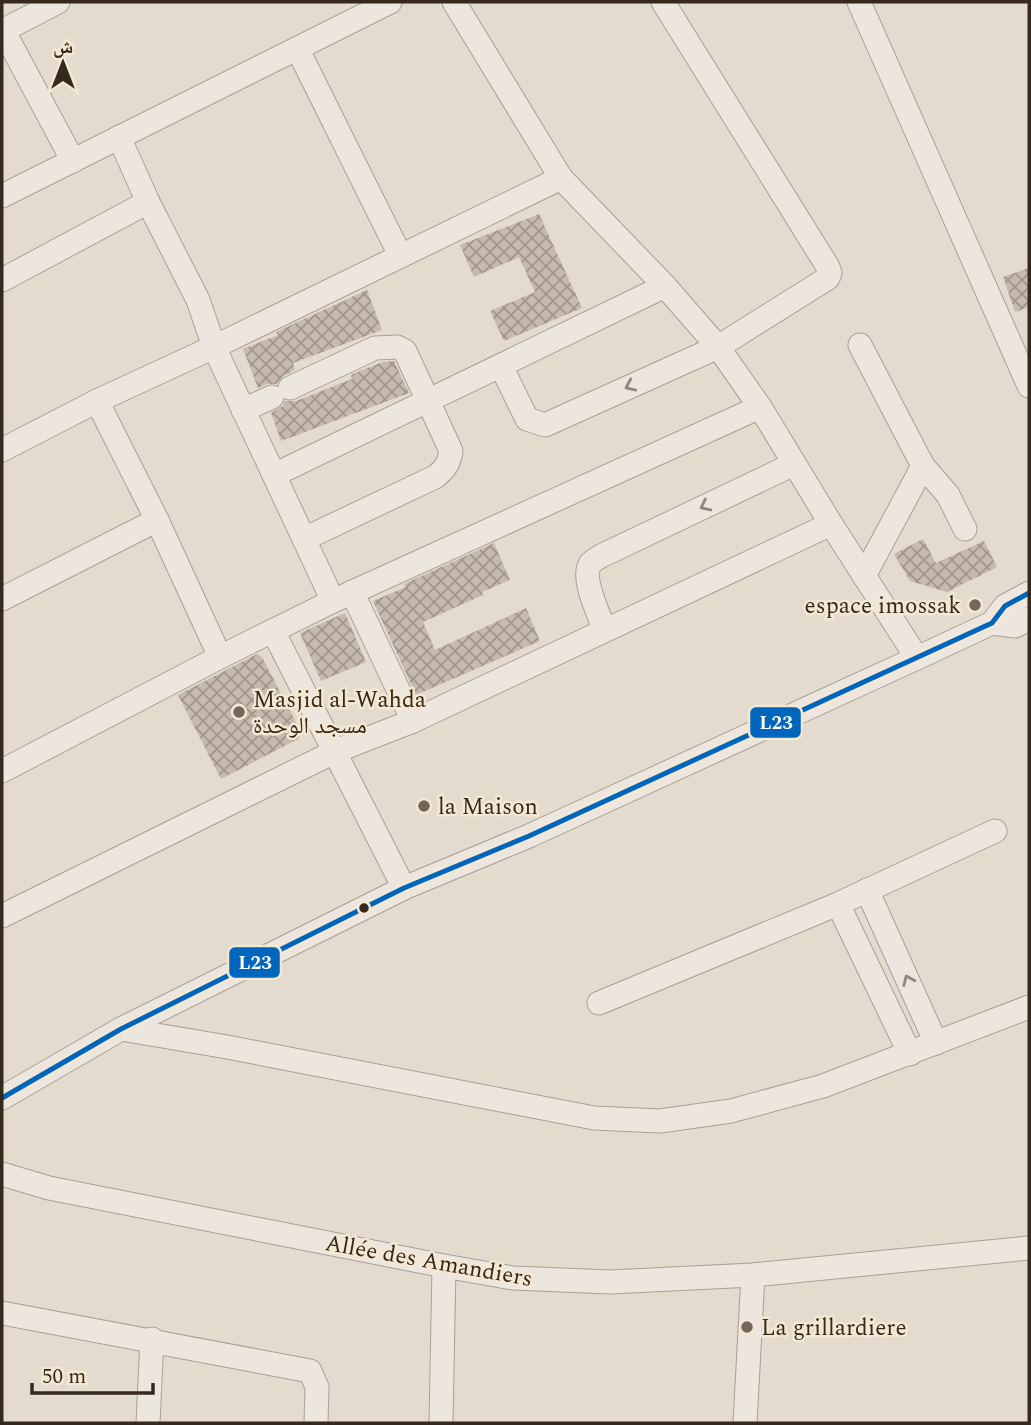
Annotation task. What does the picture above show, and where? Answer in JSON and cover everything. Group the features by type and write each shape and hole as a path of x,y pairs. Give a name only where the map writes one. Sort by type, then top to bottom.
{"street":[{"path":"2,196 390,2"},
{"path":"454,2 561,178 665,286 718,347 760,407 831,524 918,658"},
{"path":"500,366 527,419 545,425 718,347 828,278 830,272 663,2"},
{"path":"859,2 1029,386"},
{"path":"50,3 2,30 73,161"},
{"path":"298,50 400,255"},
{"path":"119,137 148,202 198,300 214,347 304,539 342,597 413,721"},
{"path":"2,450 97,401 561,178"},
{"path":"2,280 148,202"},
{"path":"274,475 665,286"},
{"path":"860,345 923,466 948,495 965,529"},
{"path":"243,410 375,348 397,347 405,351 451,451 449,462 435,477 304,539"},
{"path":"97,401 157,520 220,657"},
{"path":"2,771 220,657 342,597 760,407"},
{"path":"604,629 587,581 591,563 794,464"},
{"path":"864,576 923,466"},
{"path":"2,599 157,520"},
{"path":"2,916 336,751 413,721 831,524"},
{"path":"2,1098 121,1029 404,888 542,830 918,658 992,623 1005,606 1029,593"},
{"path":"992,623 1015,626 1029,620"},
{"path":"273,631 404,888"},
{"path":"599,1003 838,904 995,831"},
{"path":"867,890 936,1042"},
{"path":"838,904 910,1054"},
{"path":"121,1029 227,1046 581,1115 625,1121 660,1121 731,1111 823,1086 1029,1007"},
{"name":"Allée des Amandiers","path":"2,1174 49,1188 513,1278 610,1282 752,1275 1029,1248"},
{"path":"441,1423 444,1266"},
{"path":"745,1423 752,1275"},
{"path":"2,1313 152,1339 310,1371 317,1387 317,1423"},
{"path":"148,1423 152,1339"}],"building":[{"path":"539,214 582,308 504,341 490,311 535,292 519,257 474,277 460,245"},
{"path":"1029,268 1029,307 1015,312 1003,277"},
{"path":"367,290 382,330 293,363 295,370 283,376 277,384 258,388 243,349 278,335 276,332"},
{"path":"394,361 409,393 281,441 271,413 283,406 285,401 296,401 352,379 351,375 362,370"},
{"path":"923,539 936,563 984,541 997,567 947,592 910,581 894,554"},
{"path":"494,543 510,580 423,622 435,650 526,608 540,641 416,695 373,601"},
{"path":"345,613 366,662 321,681 300,633"},
{"name":"Masjid al-Wahda مسجد الوحدة","path":"257,654 262,657 301,732 298,739 221,779 178,695"}],"transit line":[{"name":"L23","path":"2,1098 121,1029 404,888 529,836 992,623 1005,606 1029,593"}],"place":[{"name":"espace imossak","path":"975,605"},
{"name":"Masjid al-Wahda مسجد الوحدة","path":"239,712"},
{"name":"la Maison","path":"424,806"},
{"name":"La grillardiere","path":"747,1327"}]}
